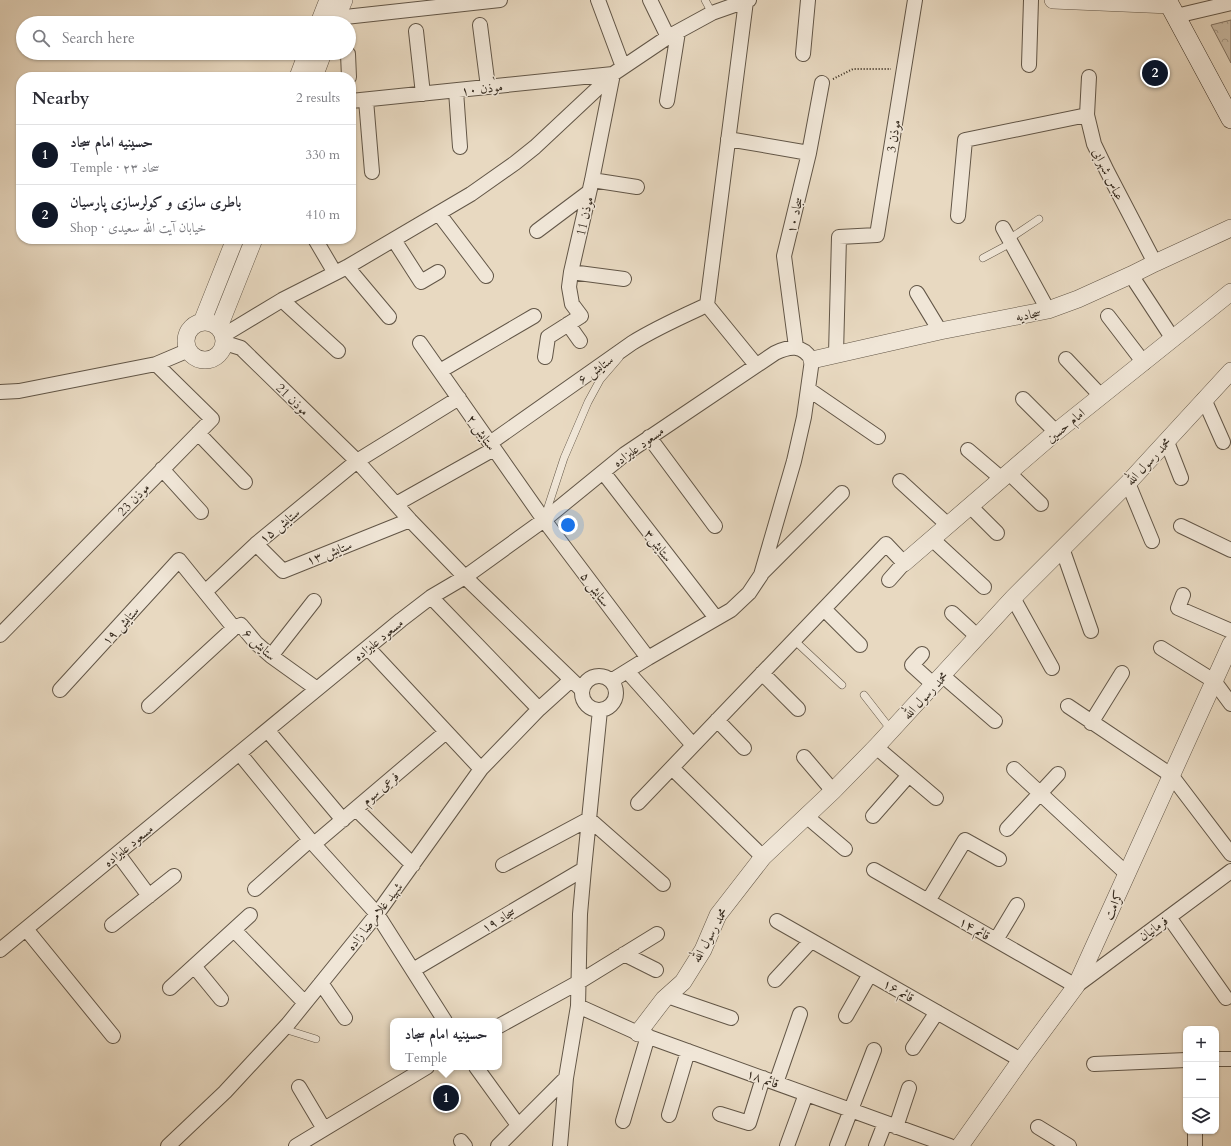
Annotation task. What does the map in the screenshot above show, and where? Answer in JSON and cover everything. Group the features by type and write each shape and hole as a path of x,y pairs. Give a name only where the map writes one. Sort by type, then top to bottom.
{"main road":[{"path":"1171,7 1231,118"}],"street":[{"path":"322,16 328,0"},
{"path":"337,16 344,0"},
{"path":"356,17 500,0"},
{"path":"598,0 618,71"},
{"path":"650,0 673,34 667,101"},
{"path":"803,54 808,0"},
{"name":"موذن 3","path":"836,354 839,237 877,235 915,0"},
{"path":"1029,65 1031,0"},
{"path":"1053,0 1171,7 1231,3"},
{"path":"222,335 282,300 341,270 394,240 471,194 516,163 618,71 673,34 712,13 748,1 728,139 707,305 756,365"},
{"path":"480,25 488,87"},
{"path":"416,31 423,94"},
{"path":"300,72 304,60"},
{"path":"316,72 320,60"},
{"path":"348,60 349,72"},
{"name":"موٰذن ۱۰","path":"356,101 456,91 618,71"},
{"name":"موذن 11","path":"545,357 548,337 581,316 572,304 569,287 571,272 618,71"},
{"name":"عباس شهرابی","path":"1089,77 1087,115 1094,144 1106,171 1155,263"},
{"name":"سجاد ۱۰","path":"796,347 784,256 808,153 822,84"},
{"path":"456,91 460,147"},
{"path":"366,100 372,172"},
{"path":"958,216 965,140 1087,115"},
{"path":"728,139 808,153"},
{"path":"537,231 590,186 637,187"},
{"path":"439,214 486,276"},
{"name":"سجادیه","path":"812,360 940,331 1048,310 1078,299 1132,275 1231,228"},
{"path":"1008,237 1048,310"},
{"path":"394,240 421,282 438,272"},
{"path":"202,322 233,244"},
{"path":"222,335 211,322 202,322 194,325 188,332 186,341 189,350 195,357 204,360 213,358 220,353 222,335 252,244"},
{"path":"319,244 341,270 389,317"},
{"path":"571,272 624,279"},
{"path":"1132,275 1173,339"},
{"name":"امام حسین","path":"904,563 1056,432 1231,292"},
{"path":"918,294 940,331"},
{"path":"282,300 338,351"},
{"name":"ستایش ۶","path":"396,504 492,446 632,343 668,322 707,305"},
{"path":"440,371 534,316"},
{"path":"1108,316 1144,363"},
{"path":"568,324 580,341"},
{"name":"موذن 21","path":"222,335 241,348 357,461 410,520 465,577 582,690"},
{"name":"ستایش ۲","path":"420,343 544,520"},
{"path":"761,575 794,461 804,417 812,360 808,353 796,347"},
{"name":"مسعود علیزاده","path":"0,950 401,620 431,597 465,577 544,520 649,437 775,353 785,348 796,347"},
{"path":"0,392 19,391 156,364 189,350"},
{"path":"1066,359 1101,396"},
{"name":"موذن 23","path":"0,635 212,419 156,364"},
{"name":"محمد رسول الله","path":"643,1035 667,996 683,982 703,950 718,915 763,857 833,791 892,731 1013,598 1128,484 1231,371"},
{"path":"808,389 878,437"},
{"name":"ستایش ۱۵","path":"205,592 256,544 357,461 459,398"},
{"path":"1023,399 1056,432"},
{"path":"1204,399 1222,442"},
{"path":"198,433 245,482"},
{"path":"649,437 715,526"},
{"path":"1167,442 1181,478"},
{"path":"968,450 1006,476 1041,504"},
{"path":"162,470 201,512"},
{"name":"ستایش۳","path":"603,472 716,618"},
{"path":"900,481 948,525"},
{"path":"1128,484 1152,541"},
{"path":"611,681 731,610 749,594 761,575 842,493"},
{"path":"970,506 997,533"},
{"name":"ستایش ۱۳","path":"256,544 283,570 410,520"},
{"name":"ستایش ۵","path":"544,520 648,658"},
{"path":"1181,526 1231,550"},
{"path":"932,539 984,587"},
{"path":"638,803 886,544 904,563 889,580"},
{"path":"1062,548 1091,631"},
{"name":"ستایش ۶","path":"179,560 234,628 241,625 256,643 271,656 317,689"},
{"name":"ستایش ۱۹","path":"60,690 179,560"},
{"path":"431,597 539,709"},
{"path":"1013,598 1052,668"},
{"path":"271,656 314,601"},
{"path":"1181,602 1231,631"},
{"path":"824,609 860,645"},
{"path":"952,613 978,637"},
{"path":"149,706 234,628"},
{"name":"کرامت","path":"960,1146 1076,986 1231,644"},
{"path":"368,648 481,769"},
{"path":"1161,648 1214,681 1231,704"},
{"path":"922,654 912,665 938,681 995,721"},
{"path":"627,671 693,745"},
{"path":"762,673 798,709"},
{"path":"1091,722 1122,673"},
{"path":"597,676 605,677 611,681 615,688 616,695 613,702 608,707 600,710 593,709 586,704 582,698 582,690 585,683 590,678 597,676"},
{"name":"شهید غلامرضا زاده","path":"168,1146 225,1092 284,1029 377,914 481,769 539,709 571,680"},
{"path":"1068,706 1172,775 1231,854"},
{"path":"560,1146 566,1078 578,1006 580,914 600,710"},
{"path":"717,720 744,748"},
{"path":"268,731 343,820"},
{"name":"فرعی سوم","path":"255,889 312,842 343,820 446,732"},
{"path":"876,747 936,798"},
{"path":"240,754 312,842 377,914 443,1018"},
{"path":"804,757 833,791"},
{"path":"672,768 763,857"},
{"path":"1014,769 1127,874"},
{"path":"1007,828 1058,774"},
{"path":"873,816 909,775"},
{"path":"356,809 413,865"},
{"path":"806,816 845,849"},
{"path":"503,865 589,819"},
{"path":"589,819 662,884"},
{"path":"928,901 965,840 999,859"},
{"path":"118,854 149,896"},
{"name":"سجاد ۱۹","path":"413,970 584,869"},
{"name":"قائم ۱۴","path":"874,870 1076,986"},
{"name":"فرمانیان","path":"1076,986 1231,871"},
{"path":"112,925 174,876"},
{"path":"996,940 1017,905"},
{"path":"170,988 250,915"},
{"path":"1169,917 1226,998"},
{"name":"قائم ۱۶","path":"777,921 1021,1060"},
{"path":"26,929 113,1036"},
{"path":"234,930 305,1003"},
{"path":"502,1024 579,982 657,934"},
{"path":"775,980 811,940"},
{"path":"624,954 656,970"},
{"path":"194,966 221,999"},
{"path":"846,1016 870,974"},
{"path":"321,983 345,1018"},
{"path":"667,996 731,1018"},
{"name":"قائم ۱۸","path":"578,1006 643,1035 950,1146"},
{"path":"913,1048 937,1012"},
{"path":"720,1114 749,1123 800,1014"},
{"path":"623,1121 643,1035"},
{"path":"837,1146 874,1050"},
{"path":"669,1115 688,1051"},
{"path":"1219,1059 1231,1059"},
{"path":"1094,1064 1183,1060"},
{"path":"296,1146 422,1070"},
{"path":"478,1070 518,1125"},
{"path":"498,1146 566,1078"},
{"path":"299,1087 324,1129"},
{"path":"876,1146 891,1125 909,1088"},
{"path":"787,1146 806,1094"},
{"path":"1038,1127 1069,1146"},
{"path":"1195,1134 1195,1146"}],"lane":[{"path":"705,0 712,13"},
{"path":"983,258 1008,237 1039,219"},
{"path":"544,520 564,458 588,402 600,380 632,343"},
{"path":"794,640 842,685"},
{"path":"864,695 892,731"},
{"path":"284,1029 316,1039"}],"path":[{"path":"822,84 854,69 904,69"}],"green space":[{"path":"1231,20 1231,63 1211,25"}],"place":[{"name":"باطری سازی و کولرسازی پارسیان","path":"1155,73"},
{"name":"حسینیه امام سجاد","path":"446,1098"}]}
